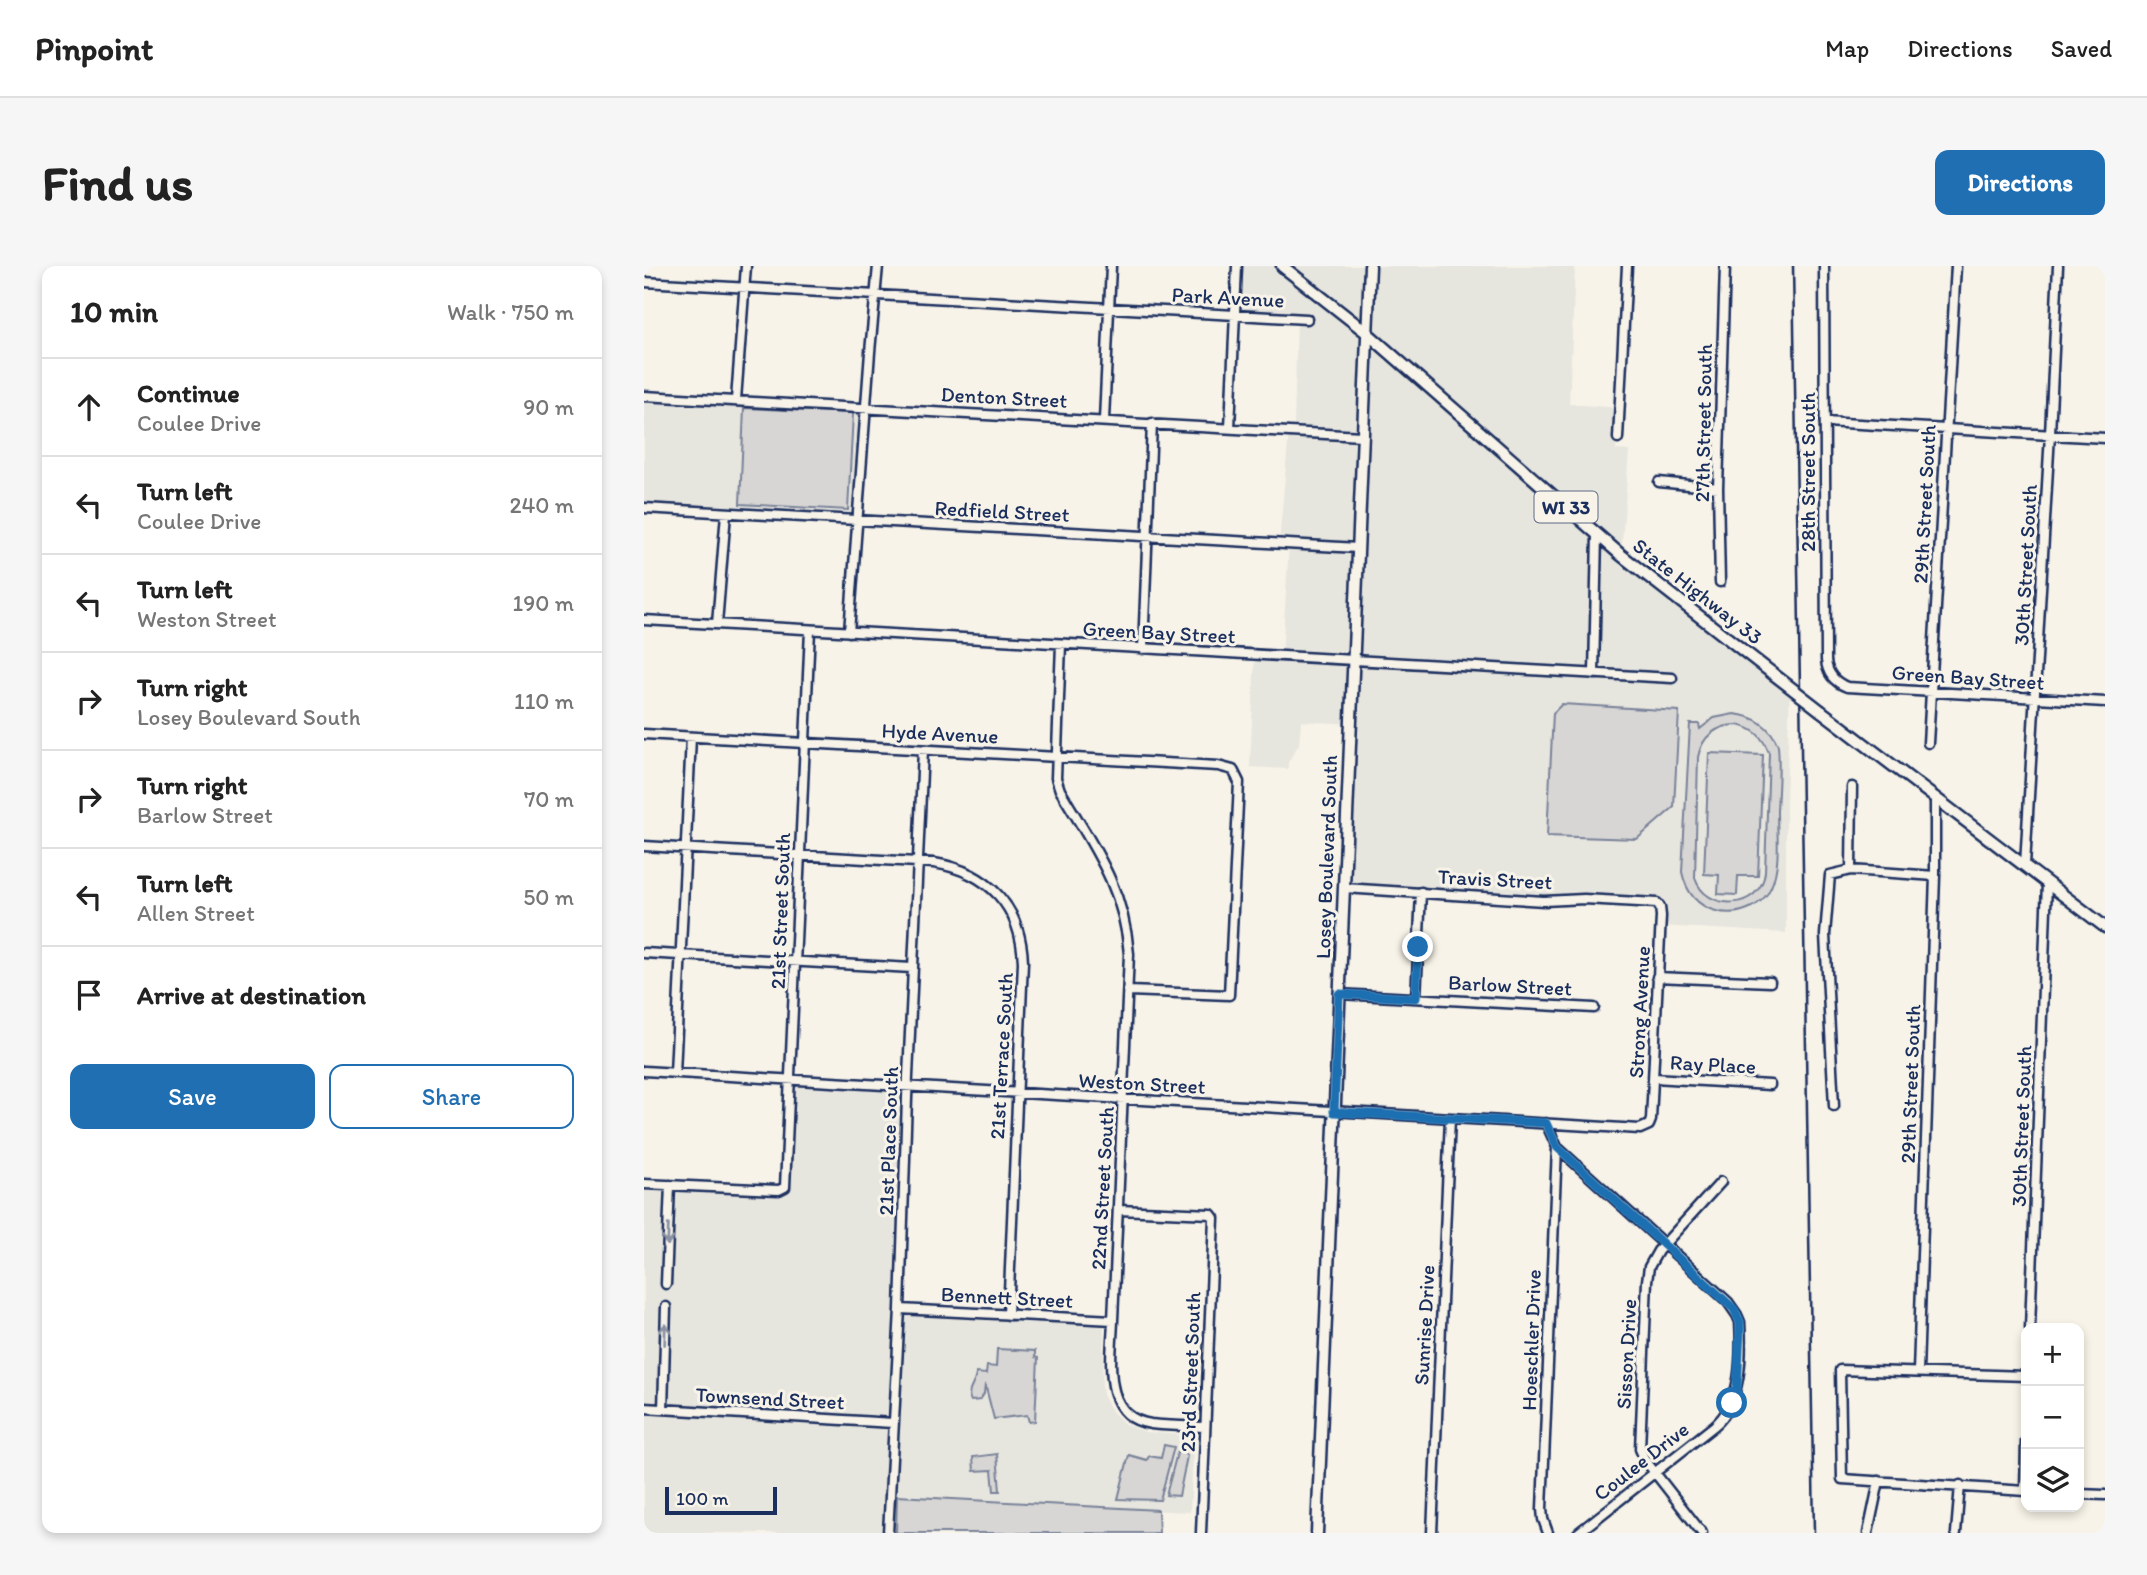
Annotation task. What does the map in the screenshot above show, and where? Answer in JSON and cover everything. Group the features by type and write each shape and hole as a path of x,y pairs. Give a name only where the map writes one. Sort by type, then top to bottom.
{"main road":[{"name":"State Highway 33","path":"1282,266 1366,332 1597,534 1821,711 2105,927"},
{"name":"Losey Boulevard South","path":"1317,1533 1370,266"}],"street":[{"path":"736,400 746,266"},
{"path":"849,632 878,266"},
{"path":"1104,420 1111,266"},
{"path":"1230,428 1237,266"},
{"path":"1618,438 1627,266"},
{"name":"27th Street South","path":"1720,582 1718,488 1725,266"},
{"name":"28th Street South","path":"1824,266 1826,660 1832,677"},
{"name":"29th Street South","path":"1928,743 1956,266"},
{"name":"30th Street South","path":"2025,865 2058,266"},
{"name":"Park Avenue","path":"644,282 1307,319"},
{"name":"Denton Street","path":"644,396 1362,436"},
{"path":"1825,422 2105,438"},
{"path":"1143,649 1152,423"},
{"path":"1658,482 1718,488"},
{"name":"Redfield Street","path":"644,508 1358,548"},
{"path":"718,624 726,513"},
{"path":"1594,674 1597,534"},
{"name":"Green Bay Street","path":"644,621 1672,678"},
{"name":"21st Street South","path":"670,1185 779,1191 785,1187 810,630"},
{"name":"22nd Street South","path":"1061,644 1056,778 1060,790 1102,859 1116,890 1129,945 1113,1320 1113,1392 1122,1409 1139,1421 1205,1427"},
{"name":"Green Bay Street","path":"1832,677 1847,687 2105,702"},
{"name":"Hyde Avenue","path":"644,734 1218,766 1233,770 1239,782 1229,995 1129,991"},
{"path":"674,1073 691,737"},
{"name":"21st Place South","path":"888,1533 923,750"},
{"path":"1851,870 1852,787"},
{"name":"29th Street South","path":"1918,1372 1935,876 1935,797"},
{"path":"644,846 917,862"},
{"name":"21st Terrace South","path":"917,862 948,866 976,876 1002,899 1020,936 1023,962 1007,1315"},
{"path":"1834,1106 1825,935 1830,874 1851,870 1935,876"},
{"name":"30th Street South","path":"2030,1323 2048,883"},
{"name":"Travis Street","path":"1344,888 1551,901 1584,899 1645,903"},
{"path":"1416,998 1421,892"},
{"name":"Strong Avenue","path":"1638,1129 1645,1128 1651,1121 1661,911 1657,902 1645,903"},
{"path":"644,953 912,968"},
{"path":"1657,977 1770,982"},
{"name":"Barlow Street","path":"1339,994 1594,1008"},
{"name":"Weston Street","path":"644,1071 1638,1129"},
{"name":"Ray Place","path":"1654,1078 1770,1085"},
{"name":"Sunrise Drive","path":"1432,1533 1450,1118"},
{"name":"Coulee Drive","path":"1546,1123 1557,1147 1728,1302 1737,1315 1740,1330 1737,1388 1730,1409 1714,1426 1578,1533"},
{"name":"Hoeschler Drive","path":"1548,1533 1542,1519 1542,1509 1557,1147"},
{"name":"Sisson Drive","path":"1702,1533 1645,1460 1640,1449 1647,1281 1652,1259 1721,1182"},
{"path":"644,1184 670,1185 666,1284"},
{"name":"23rd Street South","path":"1119,1210 1211,1214 1214,1218 1201,1533"},
{"path":"663,1409 666,1307"},
{"name":"Bennett Street","path":"900,1309 1113,1320"},
{"path":"2021,1376 1840,1370 1842,1479 2021,1491"},
{"name":"Townsend Street","path":"644,1408 893,1423"},
{"path":"1868,1533 1880,1481"},
{"path":"1956,1533 1960,1485"},
{"path":"2084,1494 2105,1495"}],"shaded area":[{"path":"1237,266 1575,266 1569,404 1620,408 1616,450 1629,451 1621,555 1790,687 1786,801 1786,933 1661,926 1660,907 1645,903 1344,888 1351,724 1301,721 1299,744 1288,762 1288,769 1250,767 1255,655 1282,656 1289,545 1279,544 1289,431 1295,431 1297,319 1235,315"},
{"path":"644,396 865,407 857,520 644,508"},
{"path":"744,408 853,413 848,510 740,504"},
{"path":"1562,704 1679,711 1674,807 1637,839 1547,836 1553,713"},
{"path":"1734,714 1755,720 1771,733 1778,746 1778,850 1774,878 1767,894 1756,905 1732,913 1709,909 1698,901 1686,885 1682,872 1690,724 1699,724 1700,729 1714,718","holes":["1737,725 1757,734 1769,753 1765,872 1761,885 1754,894 1744,900 1721,902 1701,889 1695,878 1698,757 1703,743 1712,733 1723,727"]},
{"path":"1709,753 1763,755 1758,876 1738,876 1737,895 1718,894 1719,875 1704,874"},
{"path":"791,1080 907,1087 888,1533 644,1533 644,1183 785,1186"},
{"path":"907,1314 1104,1325 1102,1385 1103,1395 1112,1411 1125,1424 1146,1432 1194,1436 1190,1512 897,1496"},
{"path":"997,1349 1035,1351 1035,1357 1038,1358 1035,1421 1029,1422 1027,1415 994,1419 985,1384 980,1400 971,1401 969,1394 976,1373 986,1374 987,1366 996,1367"},
{"path":"1164,1445 1174,1447 1160,1500 1118,1499 1129,1455 1147,1460 1149,1456 1161,1458"},
{"path":"1182,1452 1187,1456 1179,1496 1166,1495 1177,1453"},
{"path":"997,1454 1000,1491 994,1491 992,1470 974,1471 973,1457"},
{"path":"897,1496 1158,1510 1159,1533 896,1533"}],"railway":[{"path":"1793,266 1814,1533"}],"route":[{"path":"1418,947 1416,998 1339,994 1334,1112 1546,1123 1557,1147 1734,1309 1740,1322 1740,1330 1737,1388 1732,1403"}]}
